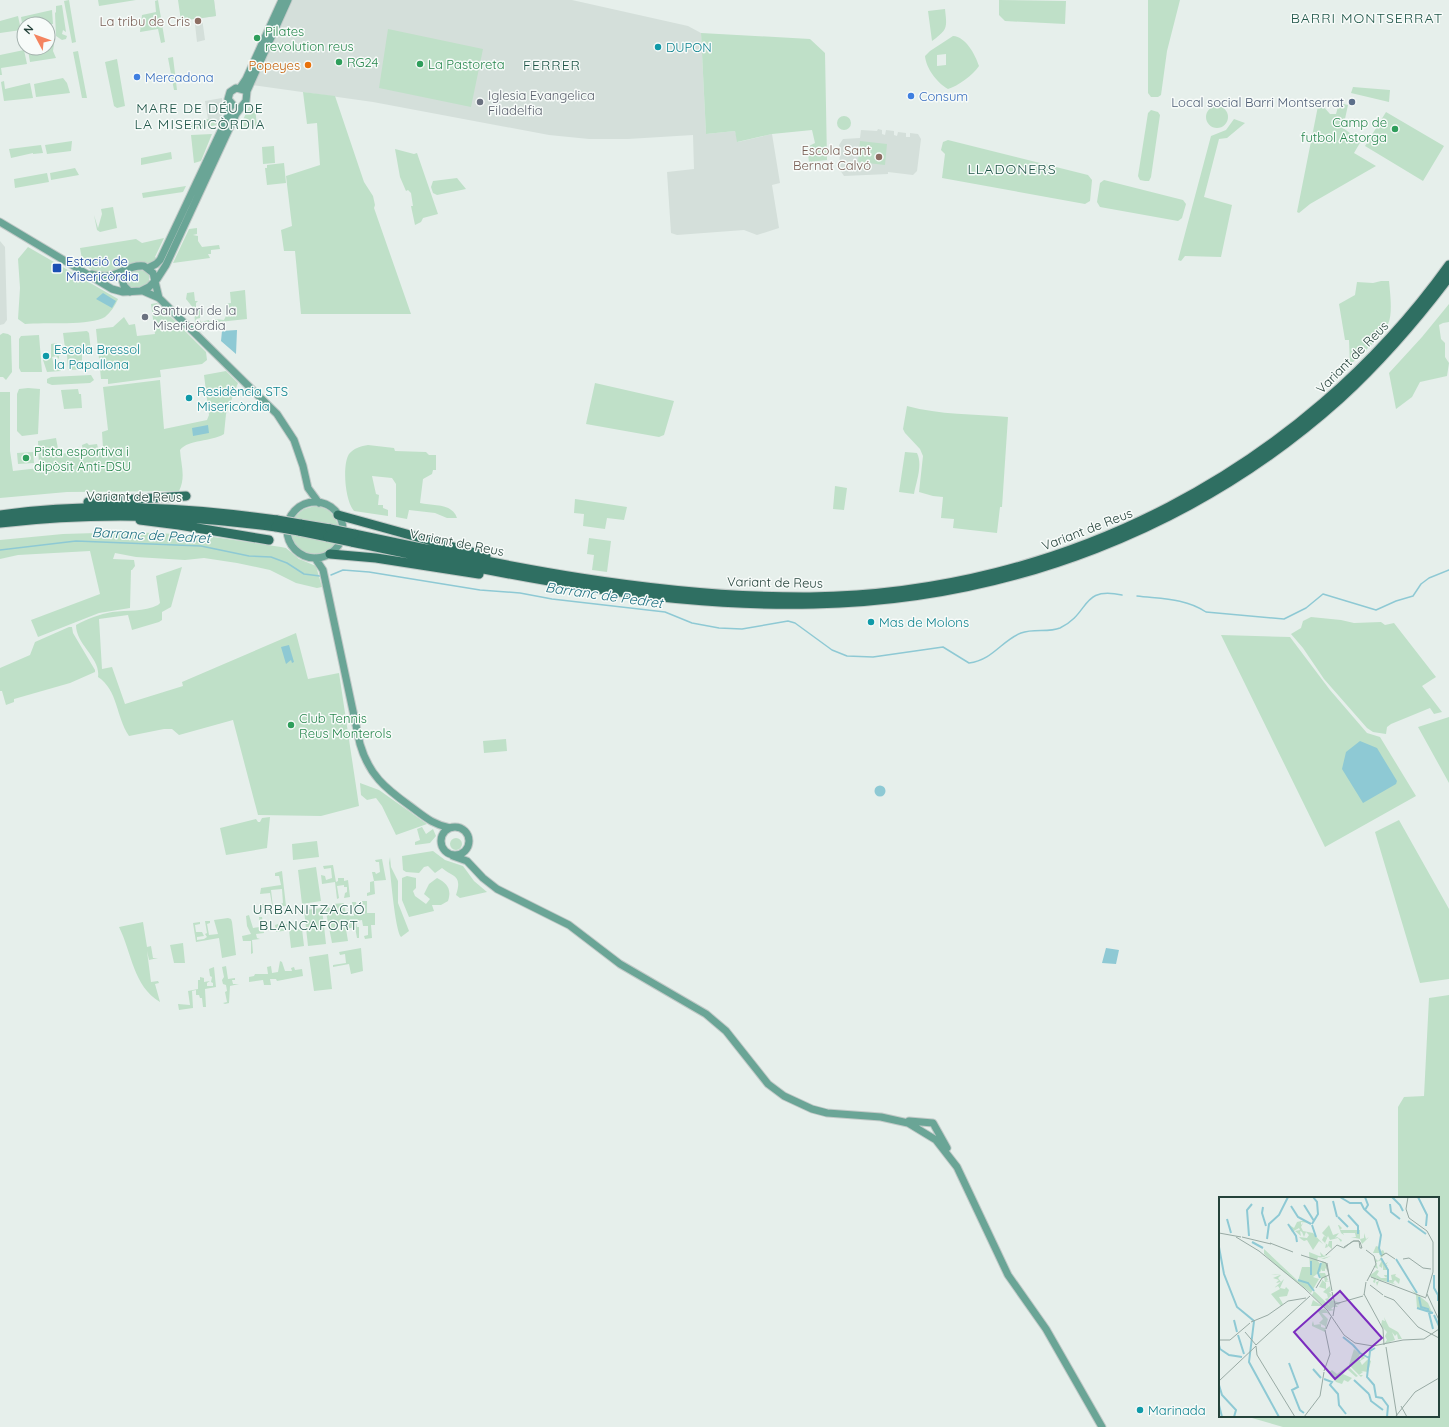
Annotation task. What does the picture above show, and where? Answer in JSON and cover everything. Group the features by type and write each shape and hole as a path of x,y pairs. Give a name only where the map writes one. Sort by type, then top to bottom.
{"highway":[{"path":"1391,338 1449,257"},
{"name":"Variant de Reus","path":"353,538 611,583 732,594 812,597 858,595 952,583 1034,563 1080,547 1132,526 1175,505 1226,476 1262,452 1336,392 1391,338 1420,304 1449,265"},
{"name":"Variant de Reus","path":"0,514 119,507 170,508 225,513 353,538 537,579 661,596 776,604 866,602 953,590 996,581 1037,570 1084,554 1134,534 1229,483 1266,458 1308,426 1341,398 1397,342 1449,278"},
{"path":"1433,299 1442,294 1449,285"},
{"path":"0,514 124,499 186,496"},
{"name":"Variant de Reus","path":"0,523 84,515 170,516 276,523"},
{"path":"338,515 510,562 611,583"},
{"path":"19,520 142,520 268,540"},
{"path":"328,555 376,558 601,592 661,596"}],"main road":[{"path":"240,88 246,79 282,0"},
{"path":"143,291 154,282 166,265 241,105 246,101 246,95 288,0"},
{"path":"86,273 109,276 135,266 148,268 160,260 228,116 230,103 228,97 230,92 234,88 240,88 246,95"},
{"path":"230,103 236,106 241,105"},
{"path":"0,222 112,289 130,292 143,291 159,298 277,414 294,440 303,466 308,488 319,503 333,509 342,523 343,532 336,548 328,555 315,558 305,557 297,552 288,537 289,521 293,514 304,505 319,503"},
{"path":"148,268 153,273 159,298"},
{"path":"127,270 122,279 124,286 130,292"},
{"path":"304,505 308,488"},
{"path":"323,570 328,555"},
{"path":"315,558 323,570 363,754 375,777 387,790 434,824 450,828 459,828 467,833 470,841 467,850 467,860"},
{"path":"434,824 442,838"},
{"path":"450,828 446,830 442,838 442,847 445,851 453,856 467,860 483,878 497,889 569,925 620,964 706,1014 726,1032 768,1084 784,1096 812,1110 827,1113 873,1117 908,1123 942,1146 957,1167 1001,1264 1046,1329 1102,1427"},
{"path":"453,856 458,856 467,850"},
{"path":"873,1117 882,1116 932,1122 936,1127 945,1151 962,1179"},
{"path":"873,1117 911,1127 926,1134 945,1151 957,1167"},
{"path":"925,1122 922,1125 926,1134"},
{"path":"903,1125 945,1151"},
{"path":"926,1134 934,1133 936,1127"}],"shaded area":[{"name":"La tribu de Cris","path":"214,0 216,16 202,18 205,40 197,42 193,7"},
{"path":"292,0 572,0 688,26 701,33 706,134 735,131 738,142 772,134 780,183 772,185 779,228 757,235 744,230 677,235 671,233 667,172 694,169 693,135 628,139 589,139 549,135 373,102 252,85"},
{"path":"222,98 223,109 221,118 217,124 210,122 208,119 205,101"},
{"name":"Escola Sant Bernat Calvó","path":"878,129 882,130 882,134 885,135 886,130 894,131 894,135 897,136 898,132 906,133 906,137 910,137 910,133 918,134 921,139 917,171 913,175 888,172 888,174 844,176 840,170 839,145 843,139 860,138 861,130 877,131"},
{"path":"0,241 5,247 7,320 4,324 0,325"}],"green space":[{"path":"69,0 76,42 72,43 64,1"},
{"path":"98,0 136,0 99,6"},
{"path":"158,0 165,42 161,43 158,29 140,32 142,15 156,12 155,1"},
{"name":"La tribu de Cris","path":"178,0 214,0 216,16 202,18 202,22 195,23 194,19 181,21"},
{"path":"999,0 1066,1 1065,24 1005,21 999,15"},
{"path":"1148,0 1180,0 1167,51 1161,95 1158,97 1151,97 1148,93"},
{"path":"62,5 66,32 63,30 62,34 67,36 66,39 62,40 56,36 56,6"},
{"path":"945,9 946,24 944,31 932,41 928,11"},
{"path":"52,10 52,16 25,16"},
{"path":"16,17 16,31 0,33 0,21"},
{"path":"388,29 483,49 471,107 379,88"},
{"path":"701,33 810,39 825,53 827,160 809,162 807,147 815,143 812,130 772,134 737,142 735,131 706,134"},
{"path":"953,36 958,37 962,39 969,47 979,66 965,80 948,89 936,79 927,65 925,56","holes":["946,54 946,65 937,66 937,55"]},
{"path":"78,51 87,98 82,98 73,52"},
{"path":"16,52 16,56 25,56 27,64 1,68 2,75 0,75 0,55"},
{"path":"29,56 55,56 56,58 30,62"},
{"path":"173,57 177,90 174,90 168,58"},
{"path":"117,59 125,106 117,108 114,106 105,62"},
{"path":"63,78 67,83 70,93 36,97 34,84"},
{"path":"4,81 5,89 30,83 33,98 4,101 1,82"},
{"path":"1353,87 1390,90 1389,102 1351,93"},
{"path":"303,92 335,96 364,182 373,196 375,205 374,208 411,314 301,314 295,251 284,251 281,230 292,226 286,176 320,165 317,123 307,124"},
{"path":"1339,103 1348,105 1343,128 1361,141 1354,153 1376,166 1310,204 1299,213 1297,212 1318,106 1323,106 1330,114 1336,114"},
{"path":"250,105 255,107 257,126 239,128"},
{"path":"1217,106 1221,107 1227,113 1227,121 1221,127 1217,128 1213,127 1207,121 1206,117 1207,113 1213,107"},
{"path":"1151,110 1158,112 1160,115 1151,177 1149,181 1145,181 1140,180 1138,176 1148,113"},
{"name":"Camp de futbol Astorga","path":"1386,112 1444,146 1423,181 1365,146"},
{"path":"841,116 847,116 851,120 851,126 847,130 841,130 837,126 837,120"},
{"path":"208,119 217,125 191,130 190,123"},
{"path":"1234,119 1245,123 1227,138 1219,139 1204,197 1232,205 1221,257 1185,256 1181,261 1178,260 1211,136 1226,130"},
{"path":"212,134 201,161 194,163 191,135"},
{"path":"948,140 1088,175 1092,180 1090,201 1085,204 942,178 945,154 941,150 943,142"},
{"path":"72,141 71,151 47,154 45,145"},
{"path":"860,141 887,144 885,165 858,162"},
{"path":"41,145 43,153 33,153 11,158 9,149"},
{"path":"274,146 275,163 263,164 262,147"},
{"path":"395,149 414,154 417,153 438,214 423,218 421,222 415,225 411,206 413,206 411,193 408,190 406,191 400,177"},
{"path":"171,152 172,159 141,165 141,158"},
{"path":"284,163 286,183 267,185 265,168 267,168 267,165"},
{"path":"75,168 79,175 51,180 50,173"},
{"path":"47,173 49,182 15,188 14,179"},
{"path":"457,178 466,189 437,195 433,193 431,187 433,181"},
{"path":"1104,180 1183,200 1186,204 1182,218 1178,221 1100,207 1097,202 1100,183"},
{"path":"186,186 183,192 143,198 142,193"},
{"path":"113,207 117,228 100,232 97,230 94,215 98,228 102,214 101,209"},
{"path":"197,228 197,234 193,235 198,236 198,241 202,247 219,245 220,249 211,250 211,254 208,254 210,258 173,263 189,229"},
{"path":"164,238 155,257 158,259 151,264 140,263 112,274 95,272 83,265 80,248 136,239 142,243"},
{"path":"28,247 118,299 113,309 105,317 89,322 25,324 18,319 20,288 18,259"},
{"path":"133,270 140,270 149,274 149,283 142,287 130,287 126,281 128,274"},
{"path":"1389,281 1391,309 1390,320 1376,340 1350,365 1349,340 1345,340 1339,304 1355,295 1357,282 1373,283"},
{"path":"245,290 247,319 200,324 200,320 201,322 209,320 214,321 214,319 224,320 226,316 231,317 230,310 227,310 225,304 231,303 230,292"},
{"path":"194,292 195,301 198,301 196,303 196,308 201,308 200,318 196,319 199,322 195,323 194,309 186,299 187,293"},
{"path":"157,303 206,352 207,360 202,364 160,370 161,377 108,384 108,379 101,379 96,329 113,327 124,317 129,325 135,324 137,336 155,334 151,304"},
{"path":"1449,304 1449,322 1439,325 1441,339 1445,343 1445,357 1449,363 1447,376 1420,382 1412,397 1396,409 1389,373 1422,337"},
{"path":"87,331 89,333 91,351 82,355 82,361 91,361 92,369 68,370 67,354 63,352 62,355 59,356 59,359 56,356 52,357 55,370 61,369 61,371 47,372 43,360 51,358 51,344 57,343 58,349 65,348 63,333"},
{"path":"3,333 11,336 12,372 6,380 3,377 0,377 0,335"},
{"path":"39,335 42,372 21,372 19,368 19,339 21,336"},
{"path":"226,371 238,383 226,414 224,434 219,437 194,442 184,446 180,450 183,476 179,491 67,492 0,498 0,392 10,392 10,451 13,471 39,468 38,441 56,438 59,454 83,451 82,445 87,443 89,445 97,444 98,448 103,448 102,432 108,430 103,387 160,380 164,429 207,420 209,415 204,375"},
{"path":"91,375 94,380 90,383 52,385 47,383 47,379 51,377"},
{"path":"595,383 674,401 664,435 659,437 586,424"},
{"path":"19,389 40,389 38,434 22,436 17,431 17,394"},
{"path":"78,389 79,394 81,394 82,408 64,409 61,390"},
{"path":"907,406 944,413 1008,417 1002,507 1000,507 997,533 953,528 954,519 941,518 943,497 919,492 923,456 920,449 903,429"},
{"path":"368,445 394,448 395,451 426,452 429,455 436,455 436,470 433,470 432,474 423,479 420,503 447,507 455,513 457,518 447,518 435,513 409,510 407,519 396,517 396,484 392,478 372,476 376,494 379,495 378,505 383,505 383,508 388,510 388,516 354,511 348,499 345,474 347,459 353,450"},
{"name":"Pista esportiva i dipòsit Anti-DSU","path":"33,452 34,463 18,464 17,453"},
{"path":"905,452 917,453 919,458 919,468 914,494 899,492"},
{"path":"835,486 847,488 844,510 833,509"},
{"path":"575,499 627,507 624,520 607,518 605,529 583,526 584,514 574,513"},
{"path":"315,506 324,508 330,512 339,527 293,518 304,509"},
{"path":"129,532 200,535 286,548 299,559 316,566 322,587 317,588 296,583 270,570 237,563 204,558 185,560 136,557 115,553 113,559 134,560 135,566 131,570 130,608 99,613 38,637 31,620 100,594 90,551 18,555 0,559 0,540 63,534"},
{"path":"291,534 335,544 323,553 310,553 303,551 298,547"},
{"path":"589,538 611,541 607,572 592,570 594,555 587,554"},
{"name":"Club Tennis Reus Monterols","path":"182,567 171,607 162,612 162,620 159,622 132,630 128,615 99,619 102,669 112,667 125,704 183,686 182,682 296,633 308,679 339,673 359,806 321,816 258,815 233,720 179,735 172,729 164,729 129,736 121,721 113,696 105,682 98,677 96,664 80,639 76,625 107,613 141,610 158,605 160,603 156,576"},
{"path":"1311,617 1354,623 1381,622 1385,625 1394,623 1436,677 1422,686 1442,712 1434,714 1430,708 1391,724 1387,727 1386,734 1373,732 1367,728 1324,679 1303,648 1291,634 1301,628 1303,621"},
{"path":"72,627 73,633 95,672 70,683 14,699 14,702 6,705 2,691 0,691 0,668 30,655 35,642"},
{"path":"1221,635 1290,637 1330,690 1367,733 1380,737 1416,796 1325,847"},
{"path":"1449,717 1449,783 1418,727"},
{"path":"506,739 507,751 484,753 483,741"},
{"path":"360,783 379,790 427,824 396,835 382,806 376,798 367,800 361,795"},
{"path":"270,817 267,848 226,855 220,828 256,819 260,822 262,818"},
{"path":"1399,820 1449,909 1449,979 1420,983 1375,832"},
{"path":"422,827 426,834 433,829 436,836 430,843 415,845 415,842 420,840 417,829"},
{"path":"456,838 460,840 462,844 460,848 456,850 452,848 450,844 452,840"},
{"path":"317,841 319,857 293,860 292,844"},
{"path":"433,851 445,860 463,866 474,881 487,892 460,898 456,895 458,888 457,880 442,868 435,873 428,866 424,867 419,873 406,872 403,870 402,856"},
{"path":"390,857 391,867 398,881 398,903 409,931 401,937 397,924 394,903 389,863"},
{"path":"382,859 386,880 374,881 372,872 375,872 376,874 380,872 379,862 376,862 375,860"},
{"path":"333,865 336,882 338,881 338,878 344,878 344,881 348,880 350,897 344,898 345,893 347,892 347,887 344,887 344,885 337,886 339,898 337,899 335,882 322,884 321,875 325,876 326,880 332,878 331,868 324,869 323,866"},
{"path":"316,867 321,901 302,904 298,870"},
{"path":"282,871 286,906 282,906 281,904 283,903 282,889 271,890 273,907 262,908 262,904 265,906 272,905 270,893 260,894 261,888 281,885 279,876 275,876 275,873"},
{"path":"407,876 416,878 416,888 413,891 415,896 426,904 430,899 424,894 429,884 437,878 441,880 446,884 449,890 448,901 441,905 432,905 434,911 409,917 402,900 402,878"},
{"path":"374,881 375,894 367,896 367,893 370,892 370,882"},
{"path":"362,901 367,901 367,913 375,913 375,925 371,925 372,938 365,939 364,936 368,935 368,926 363,926 362,920 356,921 357,927 359,927 359,938 357,938 355,927 346,929 348,941 332,943 325,907 328,905 329,908 333,908 333,904 344,903 346,915 354,916 352,902 356,902 357,914 365,914 365,905 362,904"},
{"path":"322,908 326,944 308,946 304,910"},
{"path":"249,915 253,928 260,927 259,917 262,917 264,933 256,934 257,938 260,939 252,940 253,953 251,954 251,941 243,941 242,936 251,934 247,926 246,916"},
{"path":"231,919 232,922 236,955 222,958 219,938 196,942 193,923 200,922 200,924 195,925 196,932 202,932 204,936 197,937 197,940 204,939 207,937 205,934 207,933 205,921 210,921 210,923 207,924 209,935 218,934 214,920"},
{"path":"143,922 147,947 151,946 153,958 158,958 149,960 147,951 151,982 158,981 159,983 155,984 160,1002 144,987 139,978 119,927"},
{"path":"288,924 289,930 276,932 275,925"},
{"path":"302,929 304,946 291,948 289,930"},
{"path":"183,943 185,963 174,963 170,945"},
{"path":"361,948 363,971 351,974 349,964 333,967 333,965 346,963 345,954 340,955 339,952"},
{"path":"328,954 332,989 314,991 309,957"},
{"path":"280,961 282,962 285,971 292,971 291,968 294,967 295,970 302,969 303,976 277,981 276,979 270,979 271,985 264,985 263,980 249,982 249,977 254,976 255,974 268,974 267,967 271,966 272,973 278,972"},
{"path":"226,966 228,979 235,978 235,980 232,980 233,984 239,984 230,986 229,1003 225,1004 223,1003 227,1002 225,992 227,991 226,985 223,984 222,980 224,977 222,967"},
{"path":"214,967 216,987 205,989 206,1007 203,1007 202,998 200,998 199,995 196,995 196,990 192,991 193,1008 179,1010 178,1004 190,1005 188,991 198,989 198,980 200,980 200,977 204,978 204,982 210,981 207,983 207,986 213,986 209,969"},
{"path":"1449,995 1449,1427 1283,1427 1248,1417 1439,1417 1439,1197 1398,1197 1398,1107 1404,1097 1424,1096 1429,998"}],"water":[{"path":"103,293 116,301 112,308 96,299"},
{"path":"237,330 236,354 221,341 222,331"},
{"path":"208,425 209,433 193,436 192,428"},
{"path":"289,645 294,662 292,663 291,660 286,664 281,647"},
{"path":"1360,741 1377,748 1397,781 1396,784 1363,803 1342,769 1346,752"},
{"path":"880,785 884,787 886,791 884,795 880,797 876,795 874,791 876,787"},
{"path":"1106,948 1119,950 1116,964 1102,963"}],"waterway":[{"name":"Barranc de Pedret","path":"0,550 76,541 201,546 249,556 271,557 287,563 304,574 320,576"},
{"name":"Barranc de Pedret","path":"331,575 343,570 369,572 480,590 520,593 552,599 665,612 692,623 719,628 742,629 788,621 795,623 832,650 847,656 873,657 943,647 969,663 985,658 1008,640 1021,633 1060,628 1070,622 1087,602 1099,594 1109,593 1122,595"},
{"name":"Barranc de Pedret","path":"1137,596 1190,604 1206,612 1284,619 1306,608 1323,594 1376,610 1396,601 1413,596 1421,584 1429,578 1449,570"}],"place":[{"name":"La tribu de Cris","path":"198,21"},
{"name":"Pilates revolution reus","path":"257,38"},
{"name":"DUPON","path":"658,47"},
{"name":"RG24","path":"339,62"},
{"name":"La Pastoreta","path":"420,64"},
{"name":"Popeyes","path":"308,65"},
{"name":"Mercadona","path":"137,77"},
{"name":"Consum","path":"911,96"},
{"name":"Iglesia Evangelica Filadelfia","path":"480,102"},
{"name":"Local social Barri Montserrat","path":"1352,102"},
{"name":"Camp de futbol Astorga","path":"1395,129"},
{"name":"Escola Sant Bernat Calvó","path":"879,157"},
{"name":"Estació de Misericòrdia","path":"57,268"},
{"name":"Santuari de la Misericòrdia","path":"145,317"},
{"name":"Escola Bressol la Papallona","path":"46,356"},
{"name":"Residència STS Misericòrdia","path":"189,398"},
{"name":"Pista esportiva i dipòsit Anti-DSU","path":"26,458"},
{"name":"Mas de Molons","path":"871,622"},
{"name":"Club Tennis Reus Monterols","path":"291,725"},
{"name":"Marinada","path":"1140,1410"}],"district":[{"name":"BARRI MONTSERRAT","path":"1367,18"},
{"name":"FERRER","path":"552,65"},
{"name":"MARE DE DÉU DE LA MISERICÒRDIA","path":"200,116"},
{"name":"LLADONERS","path":"1012,169"},
{"name":"URBANITZACIÓ BLANCAFORT","path":"309,918"}]}
